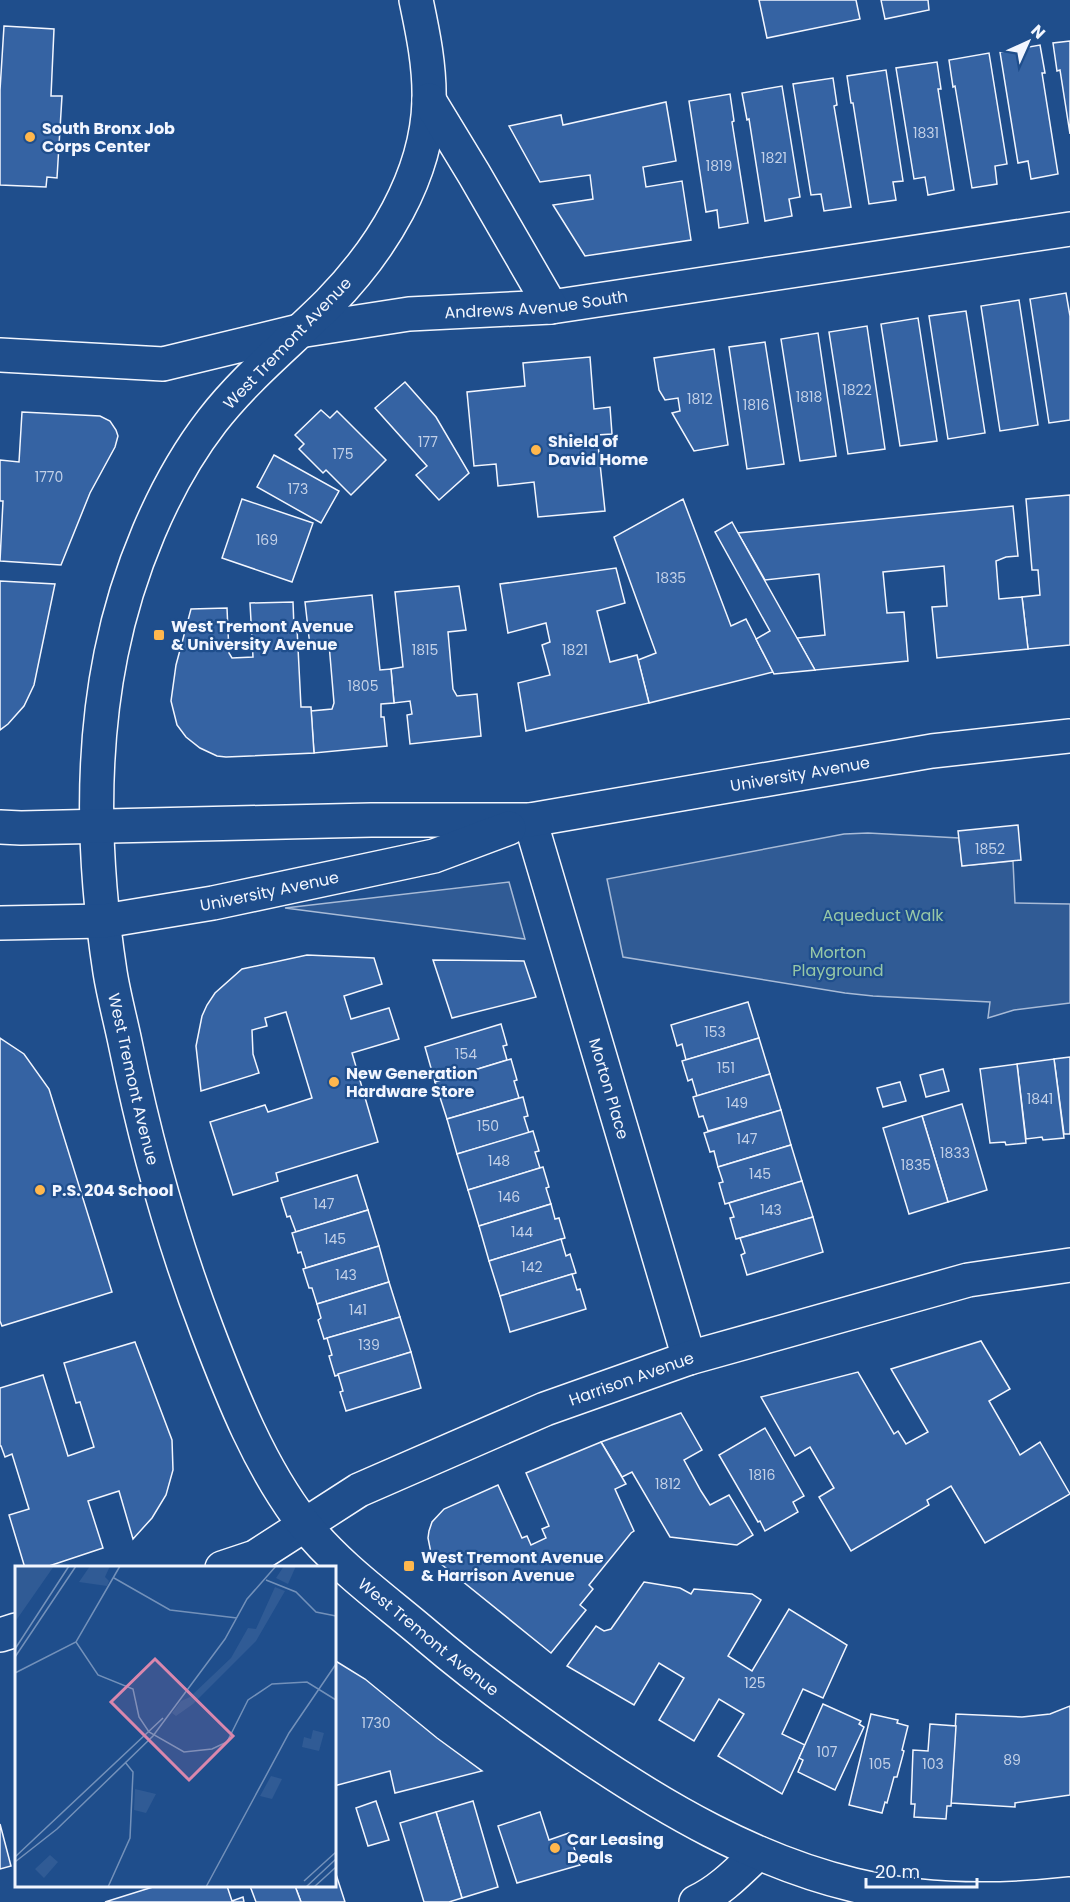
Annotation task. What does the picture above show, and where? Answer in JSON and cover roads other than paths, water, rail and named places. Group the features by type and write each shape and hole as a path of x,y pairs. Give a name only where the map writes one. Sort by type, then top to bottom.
{"main road":[{"name":"West Tremont Avenue","path":"416,0 423,33 429,100 426,135 415,172 402,201 382,237 357,272 332,300 254,373 211,423 183,465 159,508 141,553 123,606 111,656 98,758 97,826 104,921 111,977 151,1156 190,1284 225,1376 254,1439 279,1487 305,1525 354,1575 511,1703 608,1770 658,1801 758,1853 827,1878 893,1893 936,1899 1025,1900 1070,1894"},
{"path":"429,100 551,307"},
{"name":"Andrews Avenue South","path":"0,355 163,364 299,331 410,314 551,307 1070,229"},
{"name":"University Avenue","path":"0,827 371,820 530,820 932,751 1070,736"},
{"name":"University Avenue","path":"0,923 104,921 213,903 434,856 530,820"},
{"name":"Morton Place","path":"530,820 688,1359"},
{"name":"Harrison Avenue","path":"228,1566 255,1557 359,1490 545,1409 688,1359 968,1280 1070,1265"},
{"path":"0,1635 15,1630"},
{"path":"696,1902 722,1886 758,1853"}],"place":[{"name":"South Bronx Job Corps Center","path":"30,137"},
{"name":"Shield of David Home","path":"536,450"},
{"name":"West Tremont Avenue & University Avenue","path":"159,635"},
{"name":"New Generation Hardware Store","path":"334,1082"},
{"name":"P.S. 204 School","path":"40,1190"},
{"name":"West Tremont Avenue & Harrison Avenue","path":"409,1566"},
{"name":"Car Leasing Deals","path":"555,1848"}],"park label":[{"name":"Aqueduct Walk","path":"883,915"},
{"name":"Morton Playground","path":"838,961"}]}
